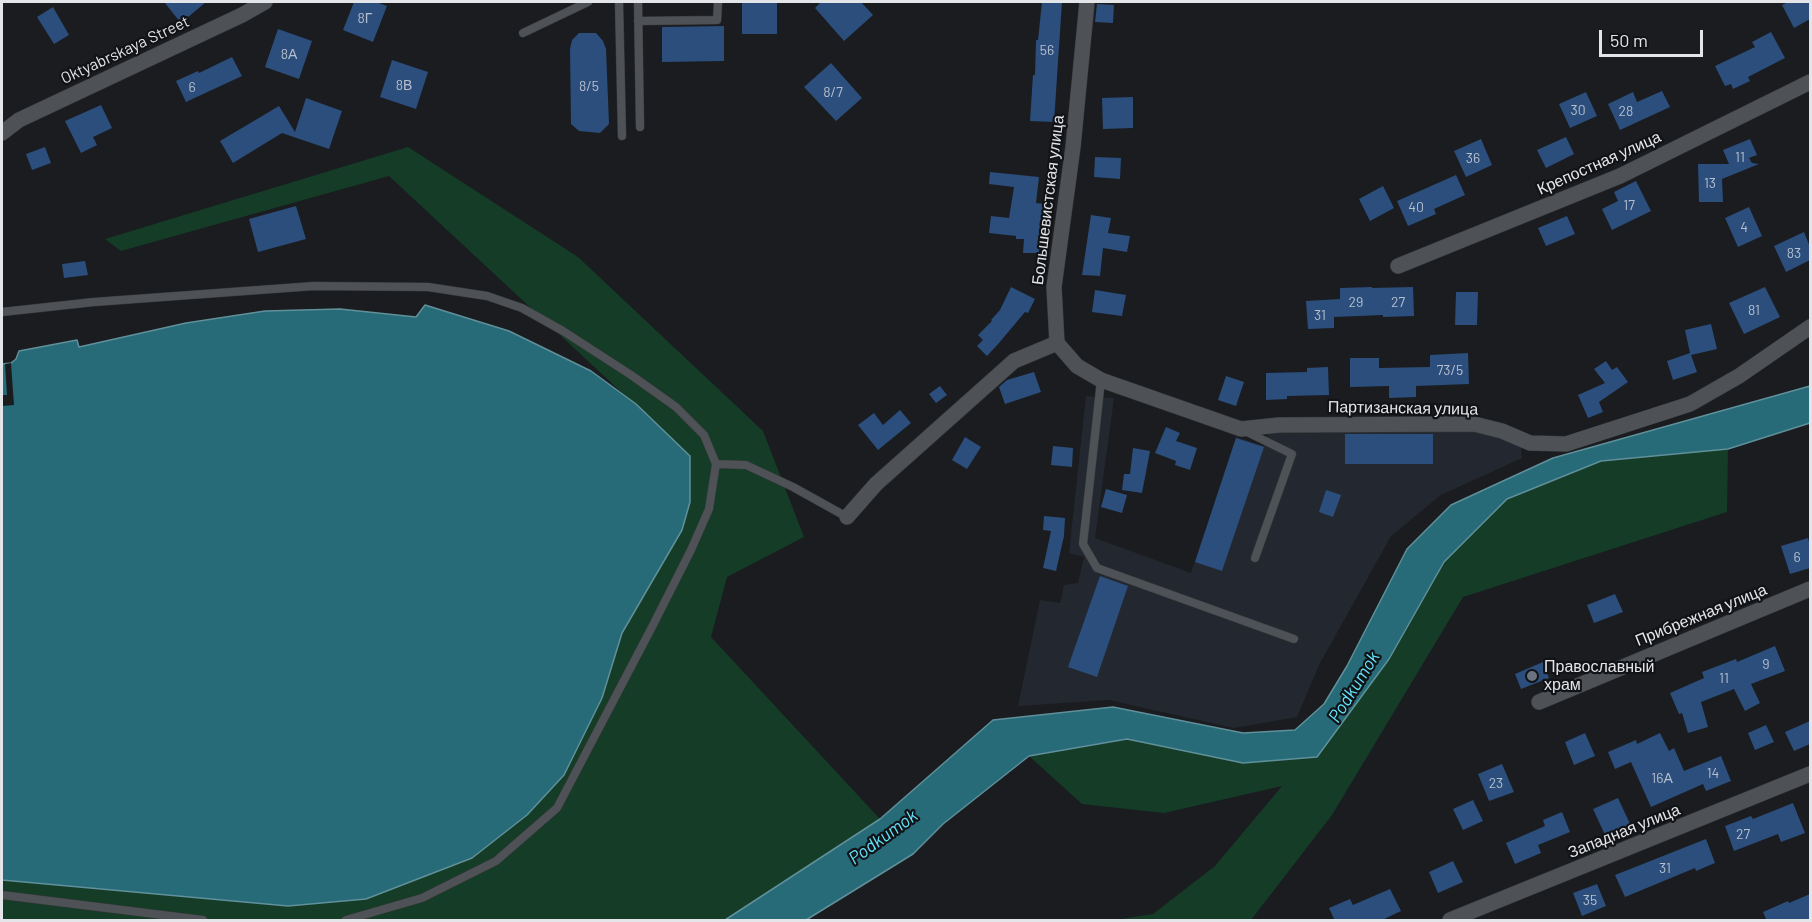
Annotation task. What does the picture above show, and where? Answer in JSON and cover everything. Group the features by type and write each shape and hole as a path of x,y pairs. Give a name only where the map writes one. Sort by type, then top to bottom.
{"street":[{"name":"Oktyabrskaya Street","path":"2,133 19,120 265,2"},
{"name":"Большевистская улица","path":"1057,343 1054,287 1073,147 1088,2"},
{"name":"Крепостная улица","path":"1398,267 1620,176 1810,82"},
{"name":"Партизанская улица","path":"1057,343 1077,366 1101,380 1240,429 1279,425 1474,424 1502,431 1530,443 1566,444 1690,404 1739,376 1810,327"},
{"path":"847,517 876,484 1014,361 1057,343"},
{"name":"Прибрежная улица","path":"1539,702 1810,590"},
{"name":"Западная улица","path":"1450,921 1810,774"}],"lane":[{"path":"523,33 588,2"},
{"path":"619,2 622,136"},
{"path":"638,2 640,127"},
{"path":"638,21 717,20 718,2"},
{"path":"2,312 94,302 314,286 428,287 487,296 522,308 631,375 676,407 704,435 716,464 709,509 691,550 557,808 495,861 422,898 346,921"},
{"path":"1101,380 1083,544 1097,568 1294,639"},
{"path":"1240,429 1292,454 1255,558"},
{"path":"716,464 746,465 793,487 847,517"},
{"path":"2,895 203,921"}],"shaded area":[{"path":"1086,396 1114,398 1095,538 1191,573 1236,437 1264,446 1272,420 1459,423 1521,446 1522,458 1441,495 1391,536 1319,665 1297,717 1234,728 1109,700 1018,706 1040,600 1060,603 1064,585 1078,583 1084,557 1069,553"}],"green space":[{"path":"408,147 578,257 763,431 804,537 727,577 711,637 880,819 725,920 2,920 2,880 288,906 366,899 602,698 622,633 682,530 690,456 389,176 121,251 105,239"},
{"path":"1728,449 1727,512 1463,597 1332,815 1251,920 1115,920 1153,914 1215,866 1282,786 1164,813 1082,804 1029,756 1127,739 1243,763 1317,757 1389,659 1444,562 1507,499 1601,461"}],"water":[{"path":"425,305 509,331 591,371 636,404 690,456 690,502 682,530 622,633 602,698 564,775 527,815 472,858 366,899 288,906 2,880 2,364 11,363 16,359 19,351 77,340 79,347 186,323 265,311 340,309 416,317"},
{"name":"Podkumok","path":"1810,386 1810,423 1728,449 1601,461 1507,499 1444,562 1389,659 1317,757 1243,763 1127,739 1029,756 943,824 913,854 806,920 725,920 880,819 993,720 1113,707 1243,733 1295,730 1324,704 1347,666 1407,549 1451,505 1553,458"}],"pier":[{"path":"11,363 14,405 2,406 2,395 7,395 5,364"}],"building":[{"path":"164,2 206,2 181,23"},
{"path":"354,2 376,2 387,6 373,42 343,30"},
{"path":"742,2 777,2 777,34 742,34"},
{"path":"821,2 861,2 873,15 844,41 815,8"},
{"path":"1042,2 1062,2 1054,122 1030,121 1036,40 1038,40"},
{"path":"1788,2 1810,2 1810,19 1794,28 1782,5"},
{"path":"1097,4 1114,5 1113,23 1095,22"},
{"path":"53,7 69,35 54,44 37,17"},
{"path":"724,26 724,61 662,62 662,27"},
{"path":"278,29 312,41 299,79 265,67"},
{"path":"1771,32 1785,58 1748,77 1750,81 1733,89 1731,84 1725,86 1715,66 1755,47 1752,42"},
{"path":"579,33 596,33 606,49 609,124 600,133 579,131 571,124 570,49 572,40"},
{"path":"232,57 242,76 186,102 176,81"},
{"path":"392,60 428,72 416,109 380,97"},
{"path":"831,63 862,98 836,121 804,87"},
{"path":"1662,91 1670,107 1620,130 1608,104 1633,92 1637,102"},
{"path":"1586,92 1597,116 1570,128 1559,104"},
{"path":"1133,97 1133,128 1103,129 1102,98"},
{"path":"306,98 342,111 329,149 282,133 233,163 220,141 279,106 295,132"},
{"path":"101,105 112,128 93,137 97,145 81,153 65,121"},
{"path":"1566,137 1574,154 1546,168 1537,150"},
{"path":"1481,139 1492,165 1466,177 1454,151"},
{"path":"1750,139 1757,155 1749,158 1752,163 1759,164 1722,179 1723,202 1699,202 1698,164 1729,164 1723,150"},
{"path":"45,147 51,163 32,170 26,154"},
{"path":"1095,157 1121,158 1120,179 1094,177"},
{"path":"990,172 1039,177 1036,203 1045,204 1043,220 1040,220 1039,253 1023,253 1024,239 989,233 991,216 1009,218 1014,187 989,184"},
{"path":"1456,175 1465,195 1434,209 1436,214 1408,226 1397,201"},
{"path":"1636,181 1651,211 1612,230 1602,209 1618,201 1614,192"},
{"path":"1383,186 1394,208 1370,221 1359,199"},
{"path":"296,206 306,239 258,252 249,219"},
{"path":"1749,207 1762,236 1738,247 1725,218"},
{"path":"1091,215 1111,218 1108,233 1130,236 1127,252 1103,248 1100,276 1082,275"},
{"path":"1567,216 1575,234 1546,246 1538,228"},
{"path":"1804,232 1810,247 1810,260 1786,272 1774,246"},
{"path":"85,261 88,275 64,278 62,264"},
{"path":"1011,287 1035,299 1028,313 1025,312 987,356 977,346 983,340 978,335 1000,310"},
{"path":"1413,287 1414,316 1334,317 1334,328 1308,329 1306,301 1340,299 1340,288"},
{"path":"1765,287 1780,317 1744,334 1729,303"},
{"path":"1095,290 1126,295 1122,316 1092,312"},
{"path":"1456,292 1478,292 1477,325 1455,325"},
{"path":"1711,324 1717,349 1691,355 1697,372 1673,380 1667,361 1690,353 1685,330"},
{"path":"1468,353 1469,384 1416,386 1416,397 1389,398 1389,386 1350,387 1350,358 1379,358 1379,368 1430,367 1430,355"},
{"path":"1606,361 1612,370 1617,367 1628,382 1599,402 1603,412 1588,418 1578,395 1605,383 1594,369"},
{"path":"1328,367 1329,395 1287,396 1287,399 1266,400 1266,373 1307,372 1307,368"},
{"path":"1034,372 1041,392 1005,404 999,387 1007,380"},
{"path":"1226,376 1244,382 1236,406 1218,400"},
{"path":"940,386 947,395 936,403 929,394"},
{"path":"900,410 911,423 878,450 858,425 874,413 883,425"},
{"path":"1166,427 1180,433 1176,441 1197,448 1190,470 1175,465 1176,461 1155,453"},
{"path":"1345,434 1433,434 1433,464 1345,464"},
{"path":"965,437 981,447 967,469 952,460"},
{"path":"1236,438 1264,447 1222,571 1195,562"},
{"path":"1053,446 1073,448 1072,467 1051,465"},
{"path":"1133,448 1150,451 1142,493 1122,490 1124,474 1130,474"},
{"path":"1106,489 1127,495 1122,513 1101,507"},
{"path":"1326,490 1341,495 1333,517 1319,512"},
{"path":"1044,516 1065,518 1064,536 1056,571 1043,568 1051,531 1043,530"},
{"path":"1808,538 1810,568 1790,574 1781,546"},
{"path":"1100,576 1128,586 1097,677 1068,667"},
{"path":"1615,594 1623,612 1594,623 1587,605"},
{"path":"1775,646 1785,671 1751,684 1760,703 1745,711 1734,689 1701,702 1708,727 1688,733 1682,713 1679,714 1670,693 1704,678 1702,672 1736,659 1737,662"},
{"name":"Православный храм","path":"1543,662 1549,678 1521,689 1515,674"},
{"path":"1810,721 1810,744 1794,751 1785,732"},
{"path":"1766,725 1774,742 1755,750 1748,733"},
{"path":"1585,733 1595,756 1574,765 1565,742"},
{"path":"1660,733 1669,751 1674,748 1684,771 1721,756 1731,781 1706,791 1703,784 1651,807 1631,762 1615,769 1608,752 1636,740 1637,744"},
{"path":"1502,764 1514,792 1489,801 1478,774"},
{"path":"1618,798 1631,826 1606,837 1593,809"},
{"path":"1473,800 1483,821 1463,830 1453,809"},
{"path":"1793,803 1805,833 1781,842 1778,834 1734,851 1725,826 1751,816 1753,819"},
{"path":"1562,812 1570,832 1538,845 1541,853 1515,864 1506,843 1545,826 1543,820"},
{"path":"1706,839 1715,863 1696,871 1695,868 1625,897 1615,875"},
{"path":"1453,861 1463,882 1438,893 1429,872"},
{"path":"1597,884 1606,906 1582,916 1573,893"},
{"path":"1390,889 1401,911 1380,921 1335,921 1329,908 1350,899 1353,905"},
{"path":"1810,894 1810,921 1767,921 1763,912"}],"place":[{"name":"Православный храм","path":"1532,676"}]}
